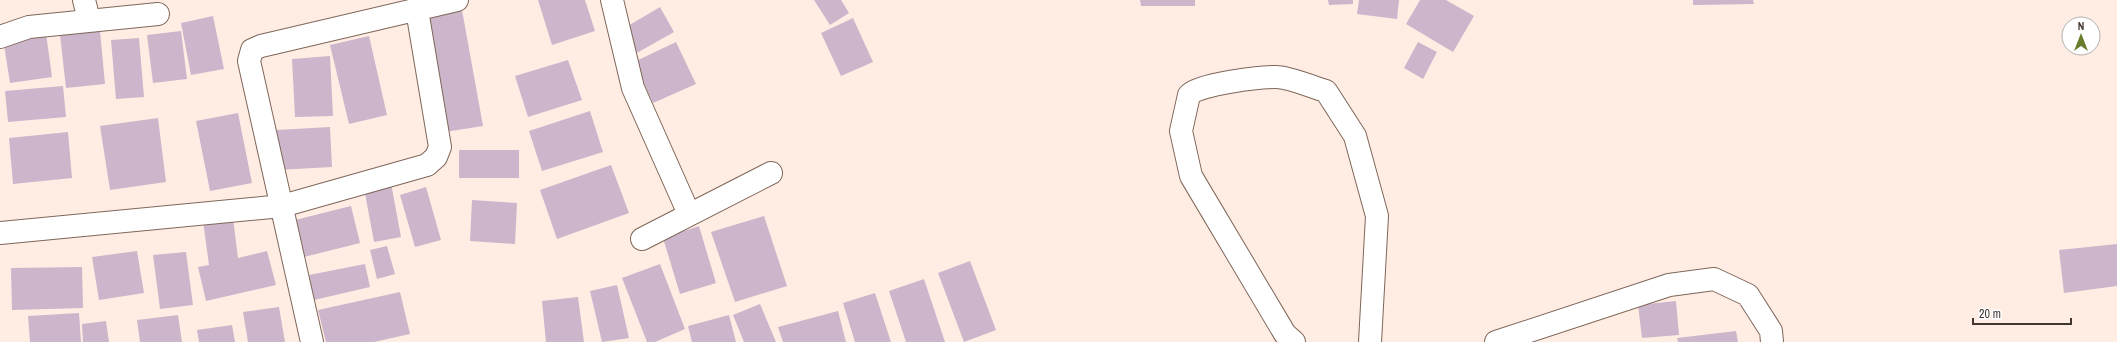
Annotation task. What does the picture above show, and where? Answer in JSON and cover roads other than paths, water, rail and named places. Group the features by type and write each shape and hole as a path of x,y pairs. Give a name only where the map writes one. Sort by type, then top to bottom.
{"street":[{"path":"312,342 249,61 252,50 261,46 457,0"},
{"path":"612,0 633,88 689,214"},
{"path":"0,37 86,10 158,14"},
{"path":"0,233 282,206 428,165 436,157 440,147 417,10"},
{"path":"1294,342 1285,334 1191,176 1180,131 1189,95 1194,91 1220,83 1277,77 1326,92 1355,136 1377,216 1370,342"},
{"path":"642,239 771,173"},
{"path":"1496,342 1669,285 1714,279 1748,295 1771,332 1772,342"}]}
